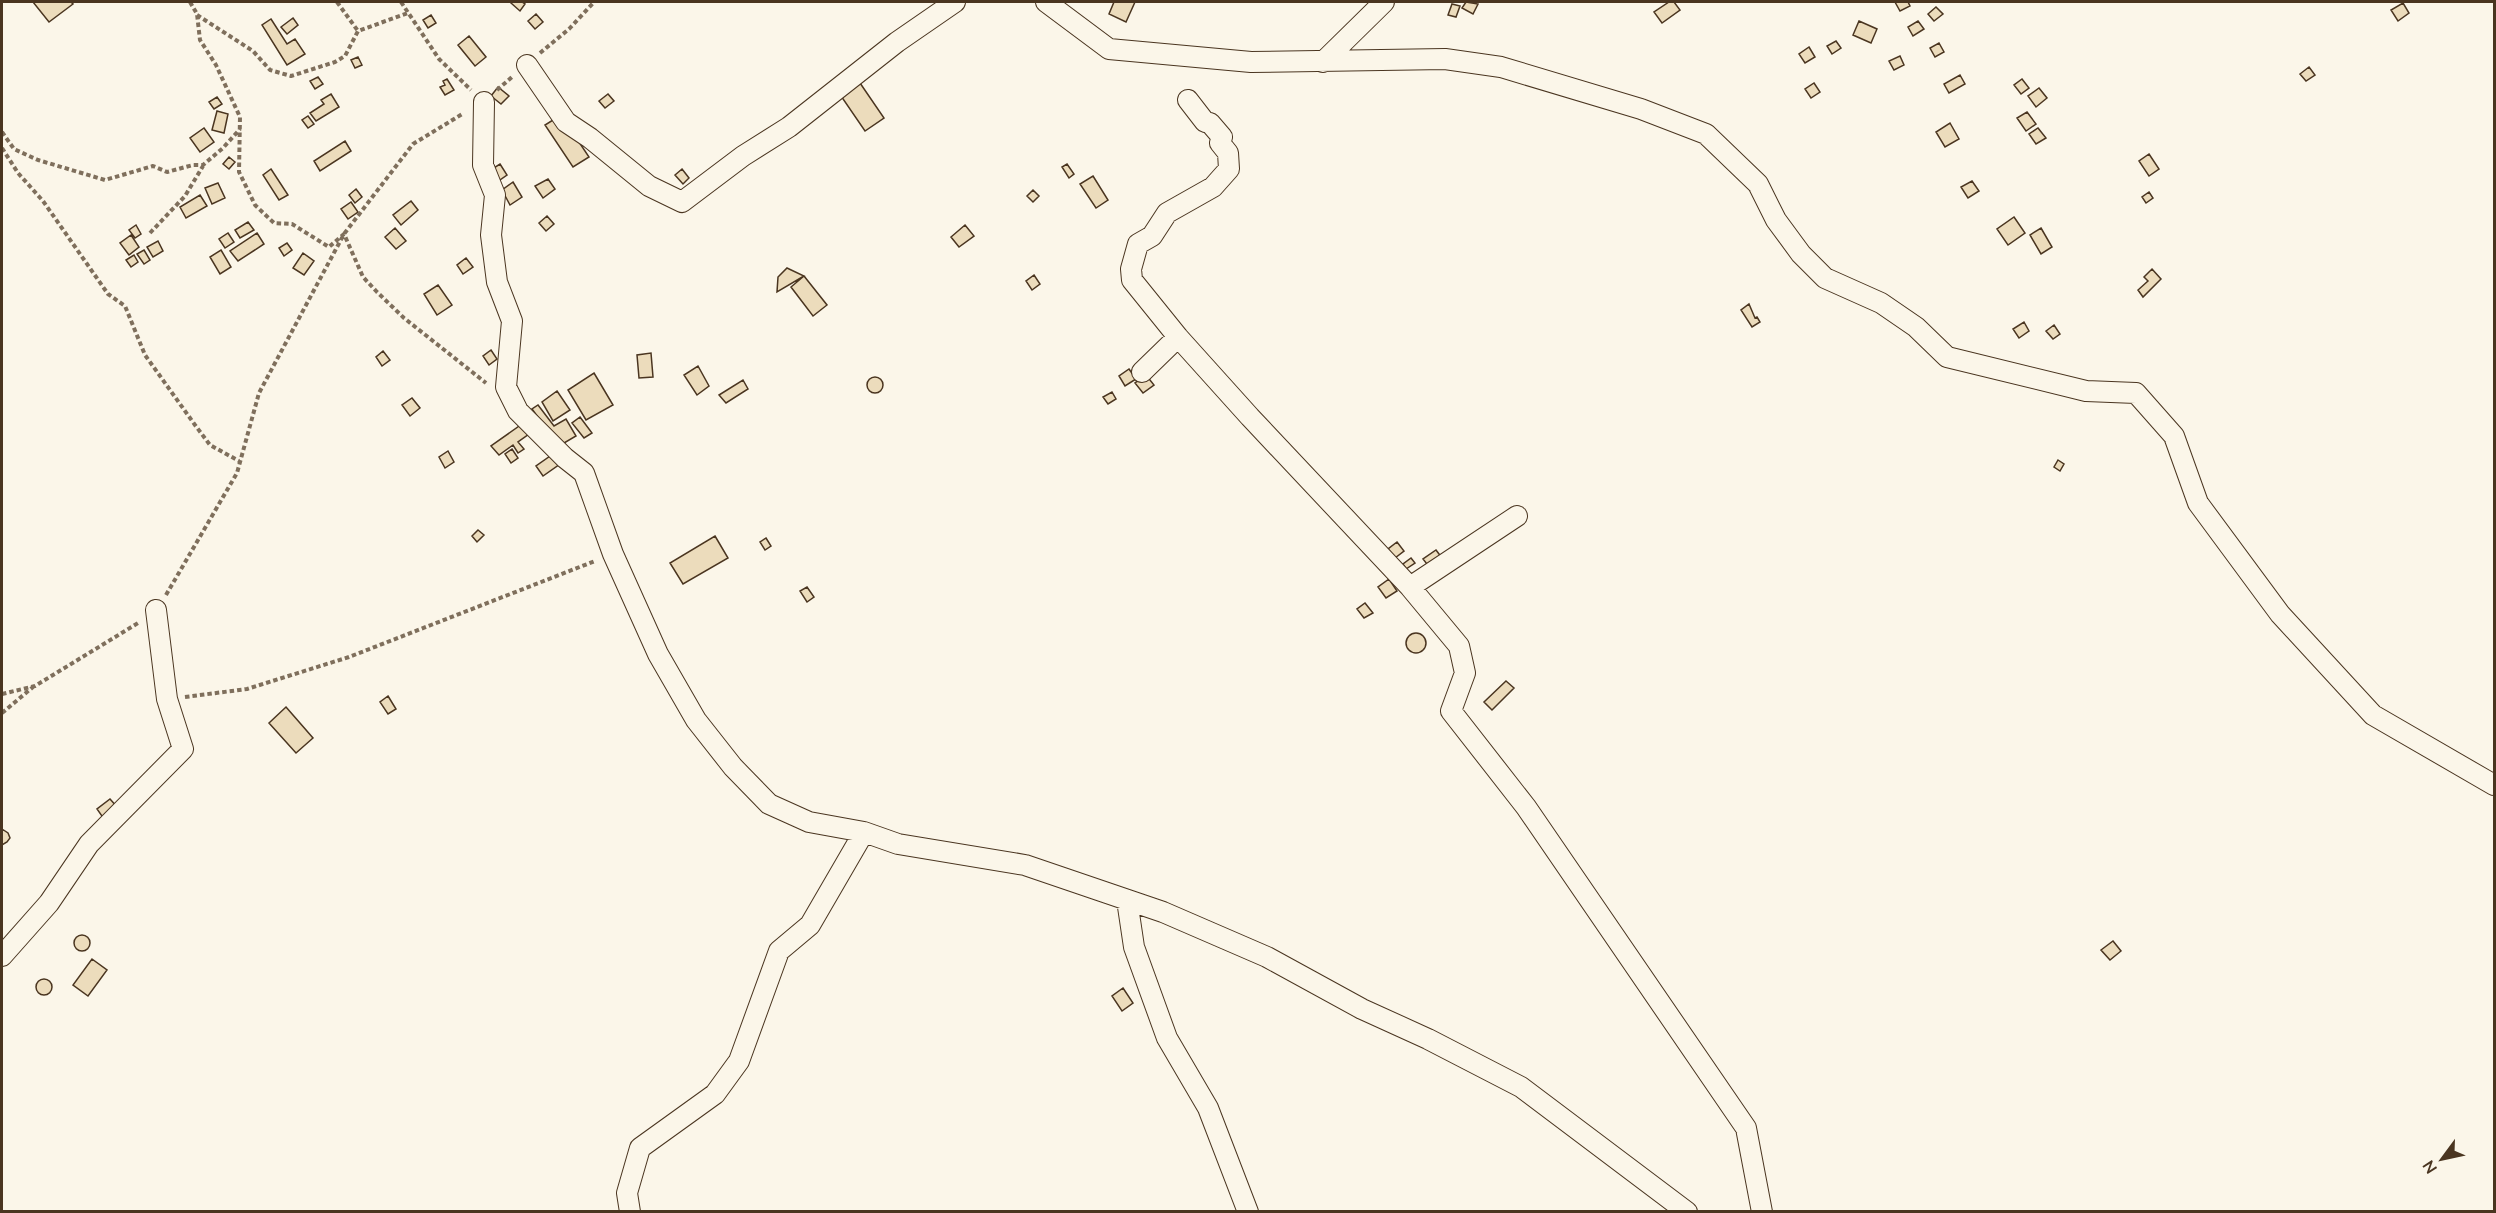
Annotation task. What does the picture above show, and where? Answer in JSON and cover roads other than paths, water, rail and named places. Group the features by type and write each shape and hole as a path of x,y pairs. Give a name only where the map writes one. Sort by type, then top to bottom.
{"street":[{"path":"526,65 566,122 590,138 650,186 681,202 742,156 789,127 897,42 955,2"},
{"path":"1046,2 1109,49 1251,62 1445,59 1501,67 1641,109 1706,134 1758,184 1776,220 1801,254 1825,279 1881,303 1916,327 1947,357 2086,391 2136,393 2174,436 2198,503 2280,614 2373,715 2494,785"},
{"path":"1323,62 1384,2"},
{"path":"1188,100 1205,122 1210,123 1222,137 1220,143 1228,153 1229,169 1213,188 1167,213 1152,236 1138,244 1131,269 1132,280 1178,338 1410,587 1460,646 1465,673 1451,711 1526,807 1746,1128 1762,1212"},
{"path":"484,102 483,165 495,195 491,235 497,282 512,321 506,387 518,411 565,458 584,473 613,554 658,654 696,720 733,767 769,804 809,822 864,832 898,844 1025,865 1163,912 1268,957 1362,1009 1428,1039 1521,1087 1687,1212"},
{"path":"1142,372 1178,338"},
{"path":"1410,587 1517,516"},
{"path":"2,956 49,903 89,844 183,749 167,699 156,610"},
{"path":"630,1212 627,1193 640,1148 715,1094 739,1060 780,951 810,926 864,832"},
{"path":"1127,900 1134,947 1167,1038 1208,1108 1248,1212"}]}
